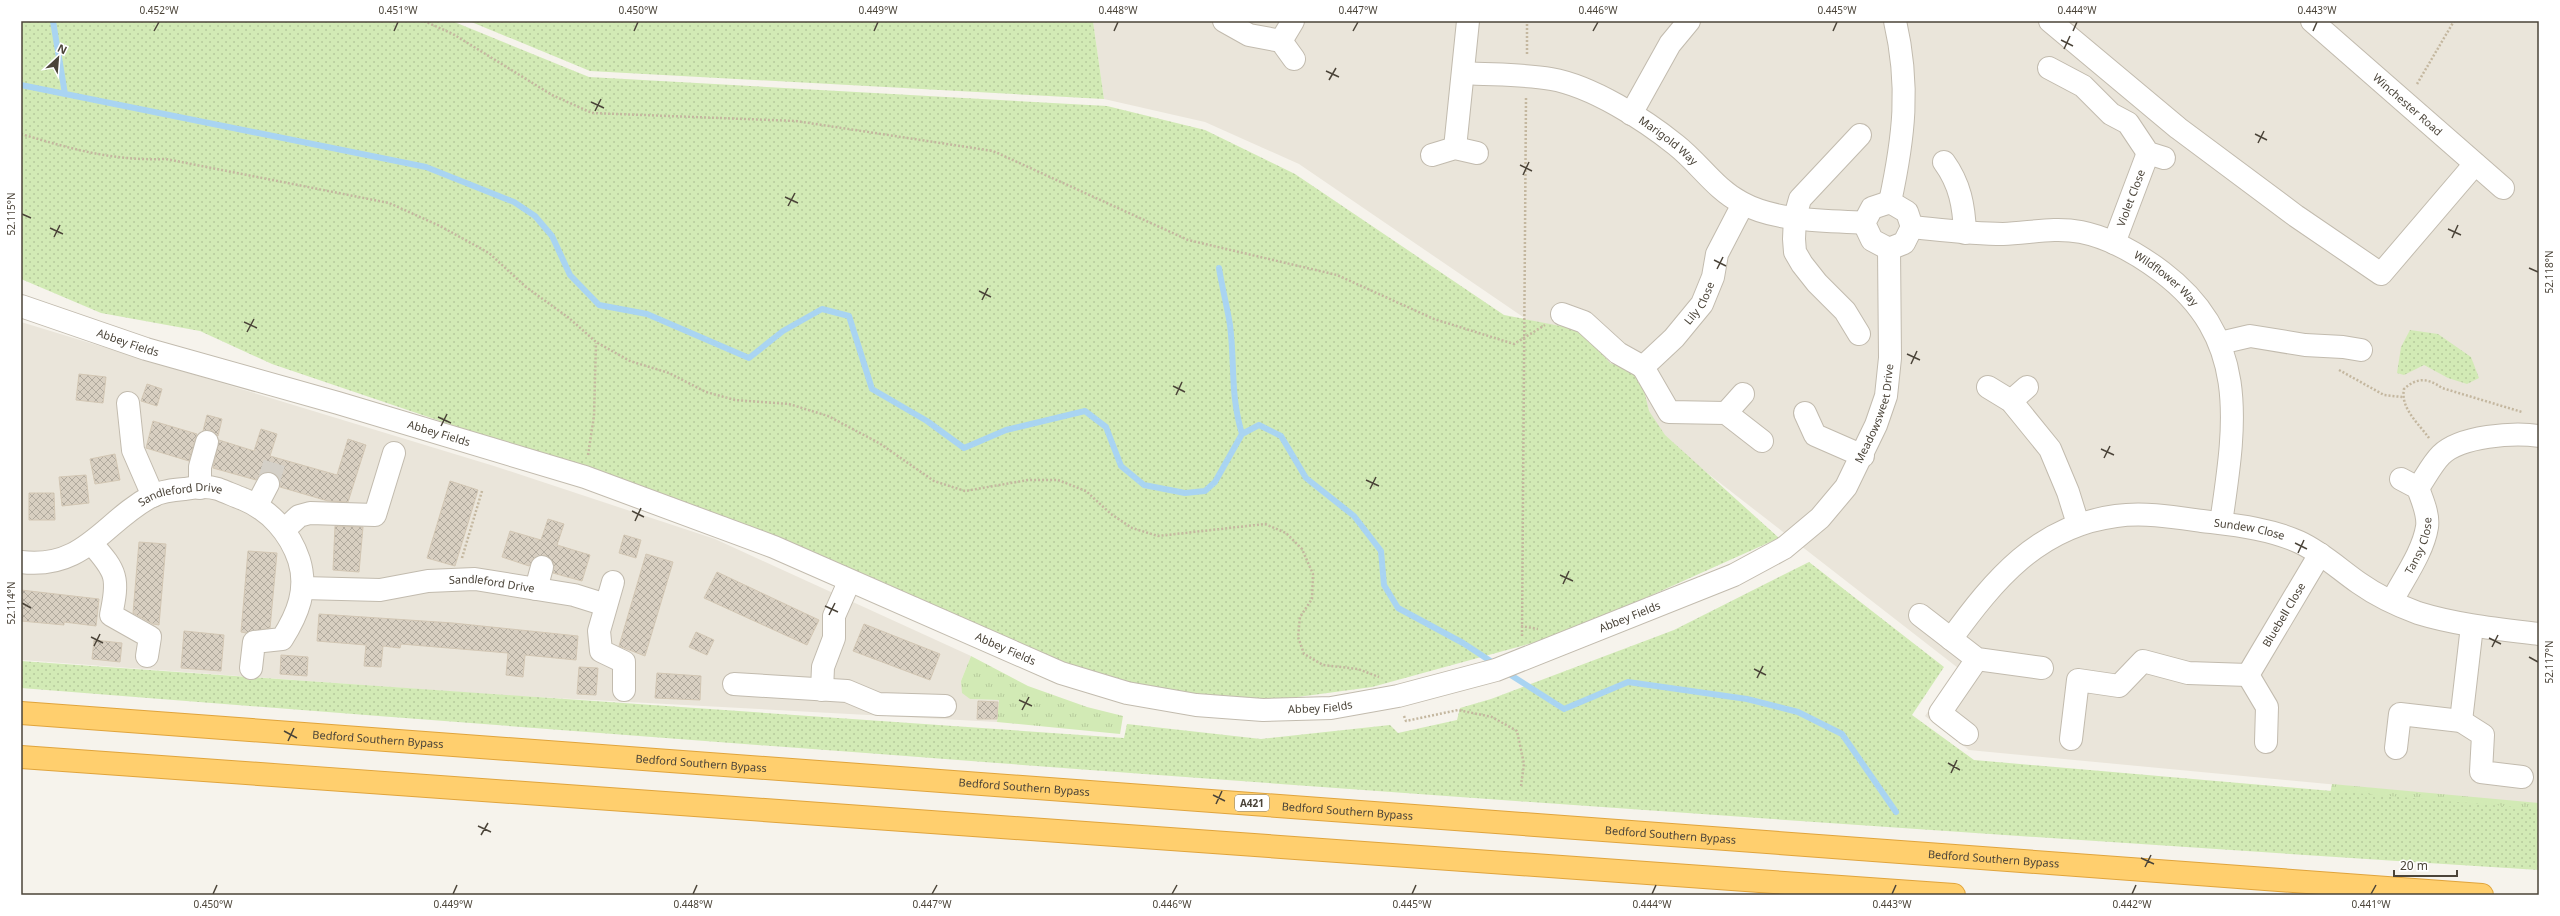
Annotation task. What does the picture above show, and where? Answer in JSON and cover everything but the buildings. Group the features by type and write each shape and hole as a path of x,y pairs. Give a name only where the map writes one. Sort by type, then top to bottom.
{"highway":[{"name":"Bedford Southern Bypass","path":"21,713 2482,895"},
{"path":"21,757 1954,895"}],"street":[{"path":"1224,21 1250,35 1282,41 1294,59"},
{"path":"1282,41 1293,21"},
{"path":"1455,148 1464,73 1468,21"},
{"path":"1631,114 1670,44 1689,21"},
{"path":"1890,202 1905,118 1905,70 1895,21"},
{"path":"2050,21 2178,128 2296,216 2381,274 2475,164"},
{"name":"Winchester Road","path":"2312,21 2503,188"},
{"name":"Violet Close","path":"2049,68 2083,86 2111,114 2128,123 2156,156 2114,243"},
{"name":"Marigold Way","path":"1464,73 1552,79 1592,94 1656,129 1680,149 1716,186 1742,204 1769,212 1795,217 1864,223"},
{"path":"1859,334 1845,311 1816,283 1795,252 1795,217 1800,199 1860,135"},
{"path":"1432,155 1455,148 1477,153"},
{"path":"1944,162 1955,177 1964,204 1965,232"},
{"path":"1890,202 1907,212 1912,227 1904,243 1890,249 1872,240 1864,223 1872,208 1890,202"},
{"name":"Lily Close","path":"1643,367 1674,338 1702,304 1713,277 1717,254 1742,204"},
{"name":"Wildflower Way","path":"1912,227 2004,234 2047,229 2082,232 2114,243 2144,258 2183,287 2207,318 2220,343 2230,374 2232,408 2231,455 2221,523"},
{"name":"Meadowsweet Drive","path":"1784,548 1820,518 1846,487 1863,456 1876,425 1886,388 1890,358 1890,249"},
{"name":"Abbey Fields","path":"21,306 146,349 338,403 585,477 697,517 774,548 849,582 1061,673 1127,693 1196,705 1263,710 1331,708 1392,688 1496,670 1558,647 1734,575 1784,548"},
{"path":"1562,314 1584,322 1618,354 1643,367 1668,412 1726,413 1762,441"},
{"path":"2220,343 2250,336 2305,345 2343,347 2361,350"},
{"path":"1988,387 2019,394 2050,449 2068,492 2078,524"},
{"path":"1726,413 1743,394"},
{"path":"128,403 133,450 153,496"},
{"path":"1805,413 1815,435 1863,456"},
{"path":"2442,455 2462,444 2507,435 2539,436"},
{"path":"200,488 200,467 207,442"},
{"path":"284,530 299,516 310,513 375,515 394,453"},
{"name":"Tansy Close","path":"2392,601 2421,546 2427,526 2426,509 2409,484 2442,455"},
{"path":"257,505 268,484"},
{"name":"Sandleford Drive","path":"21,562 58,560 81,551 153,496 167,491 200,488 217,489 257,505 284,530 297,554 304,575 304,588 294,620 282,639 254,642 251,668"},
{"name":"Sundew Close","path":"1951,639 1979,600 2010,566 2041,543 2078,524 2116,516 2164,516 2221,523 2268,531 2298,542 2320,554 2360,584 2392,601 2418,612 2472,626 2539,634"},
{"path":"92,544 109,563 115,576 116,593 111,616 150,637 147,656"},
{"name":"Bluebell Close","path":"2248,676 2320,554"},
{"path":"536,589 542,567"},
{"name":"Sandleford Drive","path":"304,588 380,590 428,581 475,579 574,595 606,605"},
{"path":"613,582 599,631 601,650 624,662 624,690"},
{"path":"822,690 823,667 834,638 834,616 849,582"},
{"path":"1920,615 1977,659 2042,668"},
{"path":"2461,721 2472,626"},
{"path":"1966,734 1940,713 1977,659"},
{"path":"2071,739 2078,680 2119,686 2143,661 2188,673 2248,676 2267,707 2266,742"},
{"path":"734,684 847,691 878,704 945,706"},
{"path":"2396,748 2400,714 2461,721 2483,736 2481,772 2522,777"}],"path":[{"path":"424,21 453,34 552,96 592,113 796,121 993,151 1085,191 1188,240 1337,275 1434,319 1514,344 1525,337"},
{"path":"1526,58 1527,21"},
{"path":"2406,103 2454,21"},
{"path":"1518,641 1523,639 1526,89"},
{"path":"21,134 76,151 131,160 166,159 269,178 389,204 440,226 489,253 526,286 570,318 596,342 630,361 669,373 706,392 735,400 788,404 828,416 879,443 934,481 965,491 1028,480 1058,480 1086,491 1111,514 1132,528 1158,536 1265,524 1286,533 1302,548 1313,574 1312,599 1300,617 1298,636 1304,654 1323,665 1358,669 1392,688 1406,721 1458,710 1492,717 1517,731 1524,764 1522,786"},
{"path":"585,477 594,416 596,342"},
{"path":"2442,455 2405,407 2402,397 2404,389 2410,383 2420,379 2432,380 2442,388 2525,414"},
{"path":"455,580 482,491"}],"shaded area":[{"path":"1093,21 2539,21 2539,804 1969,750 1925,716 1958,668 1661,437 1608,369 1529,321 1299,164 1205,122 1104,99"},
{"path":"21,322 494,466 715,539 971,656 961,681 970,699 999,700 997,722 499,695 21,660"}],"green space":[{"path":"21,21 452,21 589,77 1107,106 1205,130 1295,174 1504,315 1581,330 1610,363 1640,374 1649,411 1665,435 1779,538 1565,634 1372,687 1260,702 1180,694 1128,683 1064,664 693,507 272,364 200,331 101,313 21,279"},
{"path":"469,21 1093,21 1104,99 590,71"},
{"path":"2410,330 2438,334 2471,357 2479,378 2467,384 2448,378 2424,365 2404,375 2397,373 2401,347"},
{"path":"1809,562 1944,667 1912,715 1974,760 2539,809 2539,870 1594,807 650,737 21,688 21,661 1124,738 1127,724 1261,739 1390,725 1398,733 1457,720 1460,708 1491,699 1674,630"},
{"path":"971,656 1028,686 1087,707 1123,716 1120,734 997,722 999,700 970,699 962,693 961,681"},
{"path":"2332,784 2539,803 2539,840 2325,819"}],"waterway":[{"path":"53,21 65,94"},
{"path":"21,85 426,167 514,202 535,216 552,236 570,275 599,305 647,314 749,358 783,331 822,309 849,316 872,389 927,421 964,448 1006,430 1085,411 1106,427 1121,466 1144,485 1185,493 1205,491 1215,482 1242,434 1259,425 1281,436 1306,478 1354,516 1381,551 1384,585 1398,608 1463,643 1495,664"},
{"path":"1219,268 1230,325 1234,392 1242,434"},
{"path":"1506,672 1564,709 1628,682 1747,699 1798,712 1842,734 1896,812"}],"tunnel":[{"path":"268,484 276,457"}]}
